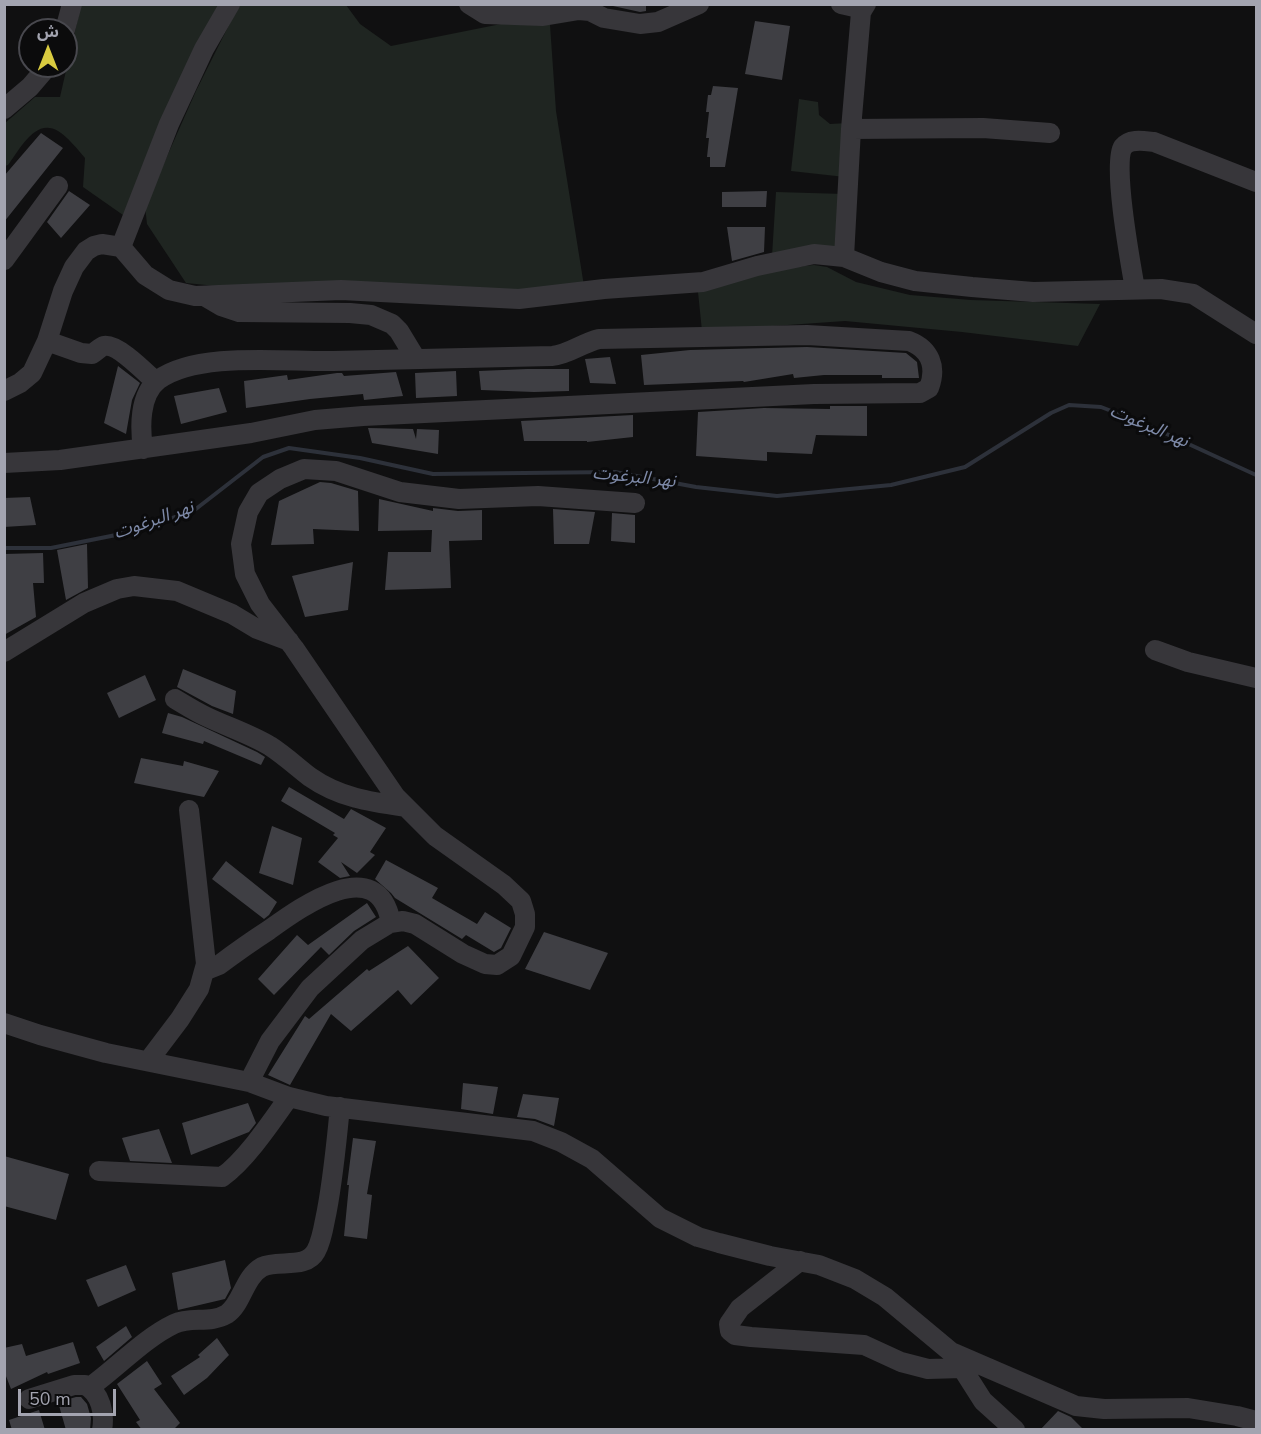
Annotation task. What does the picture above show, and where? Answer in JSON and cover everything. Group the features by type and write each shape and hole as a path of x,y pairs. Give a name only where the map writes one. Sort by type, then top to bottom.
{"street":[{"path":"121,247 169,124 204,49 230,4"},
{"path":"469,4 485,14 543,16 579,10 590,11 613,20 640,24 658,22 699,4"},
{"path":"841,4 865,7"},
{"path":"844,257 851,129 861,12 865,7"},
{"path":"4,110 38,78"},
{"path":"851,129 983,128 1050,133"},
{"path":"1135,290 1120,177 1124,146 1130,142 1154,142 1257,182"},
{"path":"4,260 58,186"},
{"path":"4,391 20,383 32,373 47,341 63,291 74,267 94,246 110,244 121,247 145,275 169,290 195,296 341,290 519,299 604,289 703,282 757,266 814,254 844,257 881,272 915,281 1033,292 1161,289 1193,294 1257,334"},
{"path":"204,296 221,306 239,312 371,315 392,324 399,331 416,359"},
{"path":"4,463 60,460 142,449 251,433 315,420 363,416 802,394 920,393 929,388 933,370 924,349 909,341 807,335 599,339 586,342 558,356 229,361 202,364 173,372 156,382 147,396 140,424 142,449"},
{"path":"47,341 81,353 92,354 100,347 111,346 122,352 156,382"},
{"path":"249,1082 270,1041 310,988 362,940 391,923 403,921 416,924 462,954 485,964 496,965 511,956 525,927 525,914 521,901 504,885 435,837 395,796 289,641 260,604 245,574 241,544 248,512 259,493 280,479 304,469 336,471 400,492 459,499 538,496 635,503"},
{"path":"4,652 84,603 117,589 134,586 177,591 232,614 256,629 289,641"},
{"path":"1155,650 1188,662 1257,678"},
{"path":"175,699 270,746 330,789 368,802 406,807"},
{"path":"149,1060 199,989 204,971 205,942 189,810"},
{"path":"204,971 219,965 304,905 345,888 367,889 380,897 388,907 391,923"},
{"path":"4,1023 95,1050 249,1082 289,1097 340,1107 533,1131 561,1142 592,1159 660,1218 669,1223 719,1243 819,1265 855,1279 885,1297 957,1360 983,1401 1015,1430"},
{"path":"99,1171 222,1177 252,1145 289,1097"},
{"path":"90,1387 162,1331 188,1319 215,1319 228,1313 254,1273 262,1267 277,1263 296,1263 315,1254 320,1242 331,1192 340,1107"},
{"path":"800,1261 740,1308 729,1324 730,1331 735,1335 751,1337 864,1345 901,1362 928,1369 957,1360 1076,1406 1104,1409 1188,1408 1257,1421"},
{"path":"29,1400 74,1385 90,1387 102,1408 104,1419 102,1430"}],"shaded area":[{"path":"81,5 221,5 123,215 83,187 85,158 58,131 42,128 35,132 5,166 4,124 35,97 60,97 64,78 78,78 78,18"},
{"path":"239,5 346,5 360,24 391,46 501,24 550,25 556,111 584,286 495,293 226,287 186,283 147,224 145,206 196,91"},
{"path":"799,99 818,102 819,115 830,124 848,123 845,177 791,171"},
{"path":"776,192 844,194 839,247 772,256"},
{"path":"814,265 827,267 856,282 910,295 971,300 1100,304 1078,346 845,321 702,331 698,292 768,270"}],"building":[{"path":"604,4 646,4 646,11 640,12"},
{"path":"755,21 790,26 782,80 745,74"},
{"path":"713,86 738,88 725,167 710,167 710,157 707,157 709,138 706,138 709,112 706,112 708,95 711,95"},
{"path":"41,133 63,148 4,222 4,176"},
{"path":"69,191 90,205 61,238 47,222"},
{"path":"767,191 766,207 722,207 722,192"},
{"path":"727,227 765,227 764,252 732,261"},
{"path":"807,347 906,353 917,362 919,378 882,378 882,375 824,375 794,378 793,374 744,382 644,385 641,355 690,350"},
{"path":"610,357 616,384 590,383 585,359"},
{"path":"118,366 140,383 132,400 126,434 104,423"},
{"path":"569,369 569,391 481,390 479,371"},
{"path":"456,371 457,396 416,398 415,373"},
{"path":"396,372 403,396 364,400 363,394 246,408 244,381 287,375 288,380 337,373 342,373 344,376"},
{"path":"219,388 227,412 181,424 174,396"},
{"path":"830,406 867,406 867,436 816,435 812,454 767,452 767,461 696,456 698,412 764,408 830,409"},
{"path":"633,415 633,437 587,442 524,441 521,421"},
{"path":"368,428 413,429 416,439 417,429 439,430 438,454 372,443"},
{"path":"320,482 358,491 359,531 313,529 314,544 271,545 279,501"},
{"path":"30,497 36,525 4,527 4,498"},
{"path":"379,499 433,511 433,508 458,511 482,510 482,540 449,541 451,588 385,590 388,552 431,552 432,530 378,531"},
{"path":"553,509 595,512 589,544 554,544"},
{"path":"612,513 635,515 635,543 611,541"},
{"path":"87,544 88,588 66,600 57,550"},
{"path":"43,553 44,583 33,583 36,617 4,635 4,554"},
{"path":"353,562 348,610 305,617 292,576"},
{"path":"183,669 236,691 233,714 212,706 177,687"},
{"path":"145,675 156,700 119,718 107,693"},
{"path":"168,713 182,717 257,752 265,757 261,765 204,741 203,744 162,733"},
{"path":"141,758 183,766 184,761 219,771 204,797 134,783"},
{"path":"289,787 344,819 351,809 386,828 370,852 375,855 357,873 341,862 350,876 340,878 318,862 338,838 333,835 335,833 281,801"},
{"path":"272,826 302,838 293,885 259,873"},
{"path":"386,860 438,888 432,898 477,924 485,912 511,928 501,948 494,952 466,935 462,939 395,898 375,879"},
{"path":"226,861 277,902 264,919 212,879"},
{"path":"367,903 376,917 354,931 329,955 321,947 274,995 258,979 297,935 308,945"},
{"path":"544,932 608,953 590,990 525,969"},
{"path":"408,946 439,978 411,1005 398,990 351,1031 331,1014 290,1085 268,1075 305,1016 309,1019 367,969 369,971"},
{"path":"463,1083 498,1087 493,1114 461,1109"},
{"path":"523,1094 559,1098 554,1126 535,1119 517,1117"},
{"path":"248,1103 256,1123 249,1132 191,1155 182,1123"},
{"path":"159,1129 172,1163 130,1161 122,1138"},
{"path":"353,1138 376,1141 367,1194 372,1195 367,1239 344,1236"},
{"path":"4,1156 69,1174 56,1220 4,1206"},
{"path":"225,1260 231,1288 225,1299 178,1310 172,1273"},
{"path":"126,1265 136,1290 98,1307 86,1280"},
{"path":"126,1326 132,1337 104,1361 96,1347"},
{"path":"217,1338 229,1355 207,1378 184,1395 171,1376 200,1357 198,1355"},
{"path":"73,1342 80,1363 48,1374 47,1372 11,1389 4,1371 4,1348 22,1344 26,1356"},
{"path":"147,1361 162,1384 154,1389 180,1423 173,1430 142,1430 136,1422 140,1420 117,1384"},
{"path":"81,1397 87,1404 91,1418 90,1430 66,1430 58,1402"},
{"path":"39,1410 45,1430 12,1430 9,1420"},
{"path":"1058,1411 1071,1417 1084,1430 1040,1430"}],"waterway":[{"name":"نهر البرغوت","path":"4,548 51,548 116,535 192,512 263,457 289,448 360,458 433,474 615,472 696,487 777,496 891,485 965,467 1051,413 1069,405 1101,407 1145,424 1256,475"}]}
